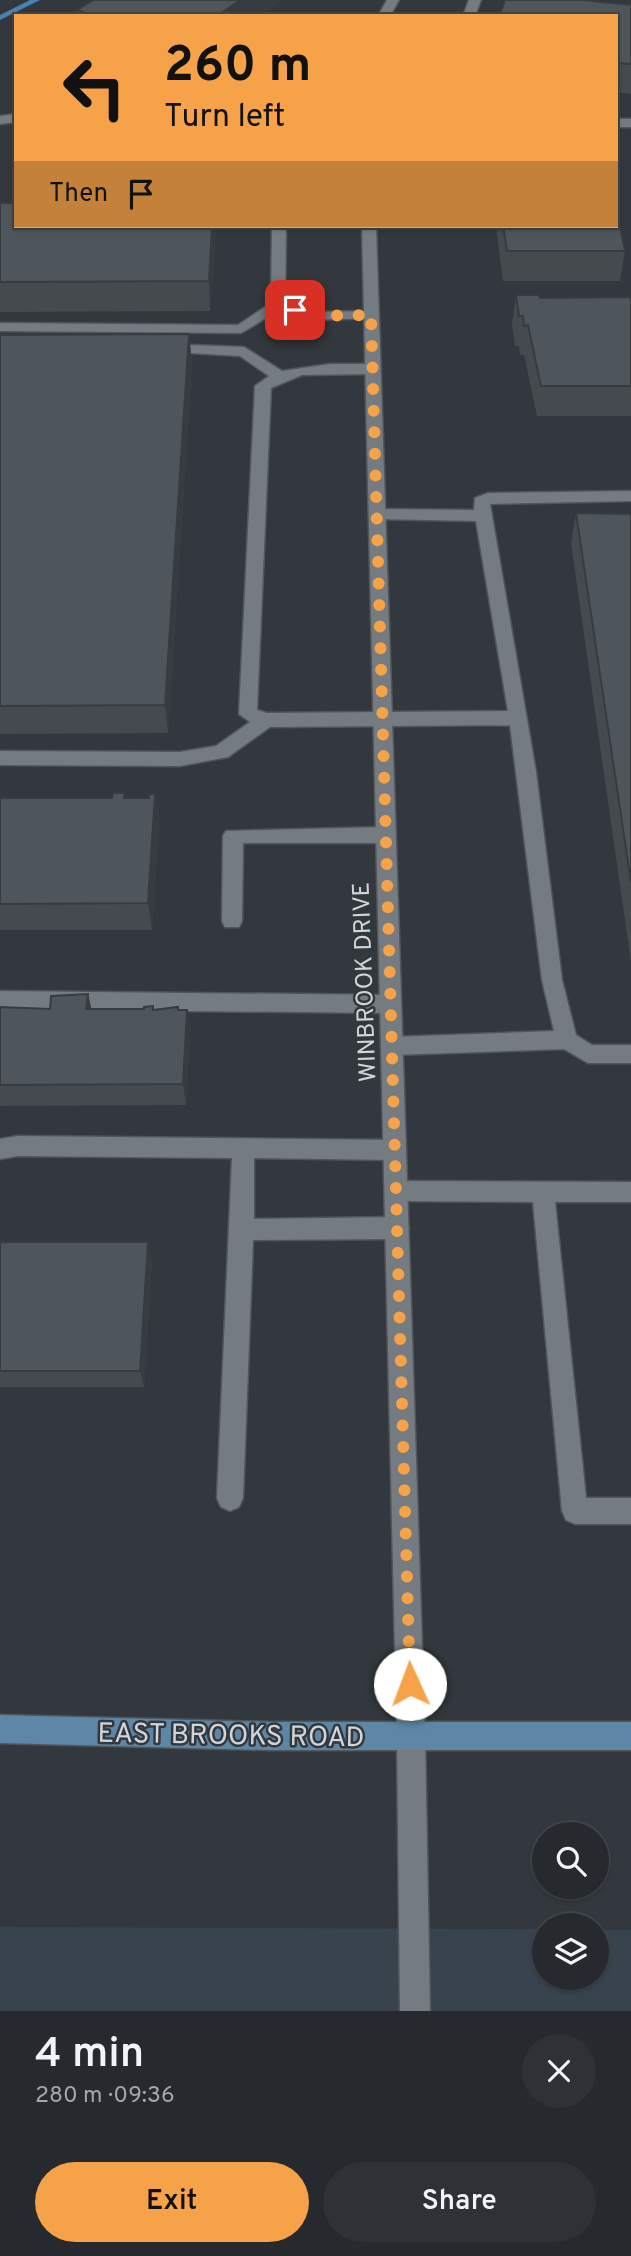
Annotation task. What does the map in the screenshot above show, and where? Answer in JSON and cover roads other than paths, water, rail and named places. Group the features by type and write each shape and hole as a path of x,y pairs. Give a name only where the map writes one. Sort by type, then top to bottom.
{"main road":[{"name":"EAST BROOKS ROAD","path":"0,1729 411,1737 631,1735"}],"street":[{"path":"278,305 279,228"},
{"name":"WINBROOK DRIVE","path":"369,228 411,1737 411,1886 415,2011"},
{"path":"278,305 311,316 371,315"},
{"path":"0,327 241,329 278,305"},
{"path":"146,348 244,352 278,375"},
{"path":"373,369 303,370 278,375 263,386 248,714 267,720 518,719"},
{"path":"566,1040 552,980 518,719 481,502 488,498 631,496"},
{"path":"377,514 484,516"},
{"path":"0,758 180,759 221,752 267,720"},
{"path":"232,921 233,836 386,835"},
{"path":"0,1000 390,1004"},
{"path":"392,1045 566,1040 588,1054 631,1054"},
{"path":"0,1149 18,1146 395,1150"},
{"path":"230,1498 243,1148"},
{"path":"396,1191 631,1192"},
{"path":"543,1192 575,1511 631,1511"},
{"path":"242,1230 397,1228"}],"waterway":[{"path":"0,18 36,0"}]}
